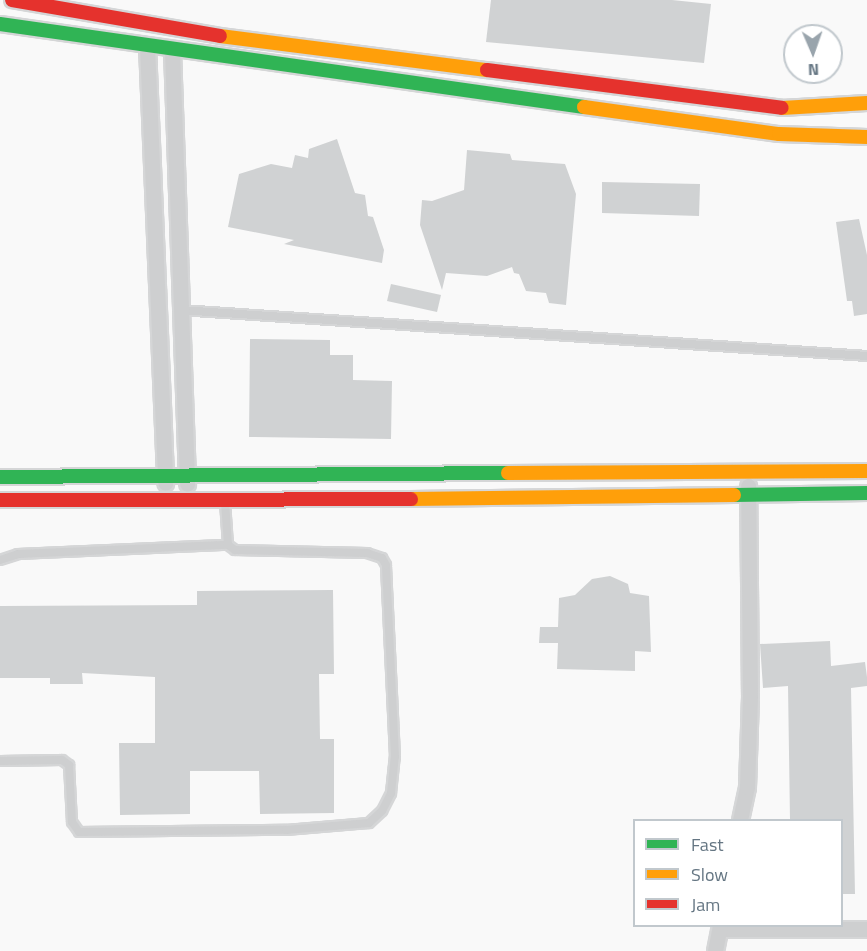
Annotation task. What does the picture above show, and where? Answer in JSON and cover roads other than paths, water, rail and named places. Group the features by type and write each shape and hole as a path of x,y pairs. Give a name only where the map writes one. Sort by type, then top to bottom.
{"main road":[{"path":"12,0 190,32 785,108 867,102"},
{"path":"0,24 779,134 867,137"},
{"path":"0,477 491,476 867,471"},
{"path":"491,476 492,499"},
{"path":"0,500 492,499 867,493"}],"street":[{"path":"147,46 155,309 166,499"},
{"path":"172,50 188,499"},
{"path":"155,309 180,310"},
{"path":"740,819 747,787 750,698 748,474"},
{"path":"715,951 720,927 867,929"}],"lane":[{"path":"180,310 867,357"},
{"path":"225,499 228,545"},
{"path":"0,560 18,554 228,545 235,550 367,553 382,558 386,565 394,757 391,792 382,811 369,823 286,830 79,832 72,822 69,765 62,760 0,761"}]}
